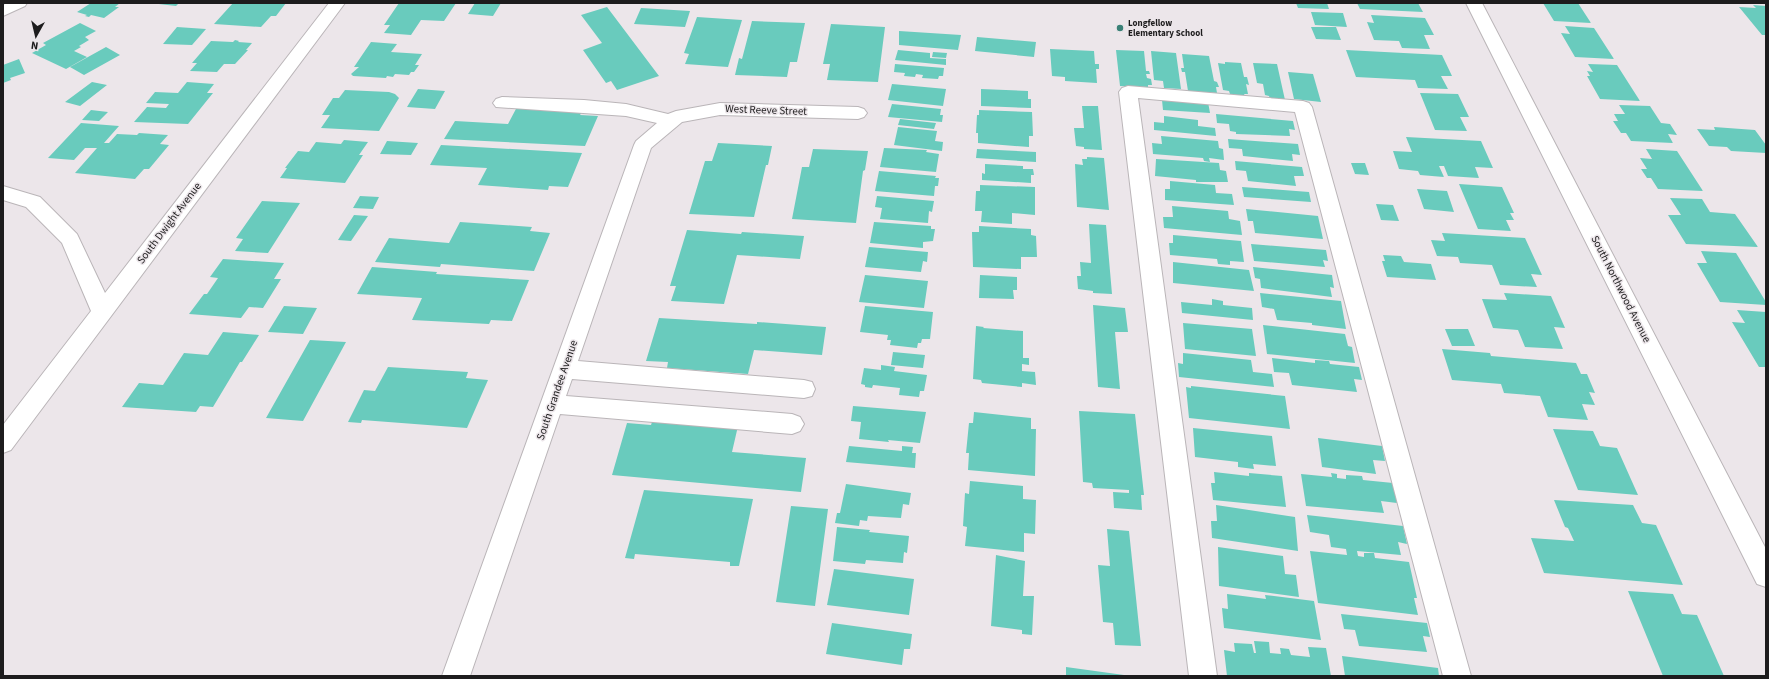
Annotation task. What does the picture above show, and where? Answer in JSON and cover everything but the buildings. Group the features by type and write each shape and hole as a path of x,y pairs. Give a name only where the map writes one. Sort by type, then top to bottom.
{"street":[{"path":"3,11 19,3"},
{"name":"South Dwight Avenue","path":"3,443 337,3"},
{"name":"South Northwood Avenue","path":"1474,3 1766,575"},
{"path":"1203,676 1128,92 1303,107 1457,676"},
{"path":"502,103 584,106 626,110 674,119"},
{"name":"West Reeve Street","path":"674,119 720,109 858,113"},
{"name":"South Grandee Avenue","path":"456,676 643,145 674,119"},
{"path":"3,193 33,202 70,239 102,311"},
{"path":"564,369 804,389"},
{"path":"552,404 792,424"}],"place":[{"name":"Longfellow Elementary School","path":"1120,28"}]}
